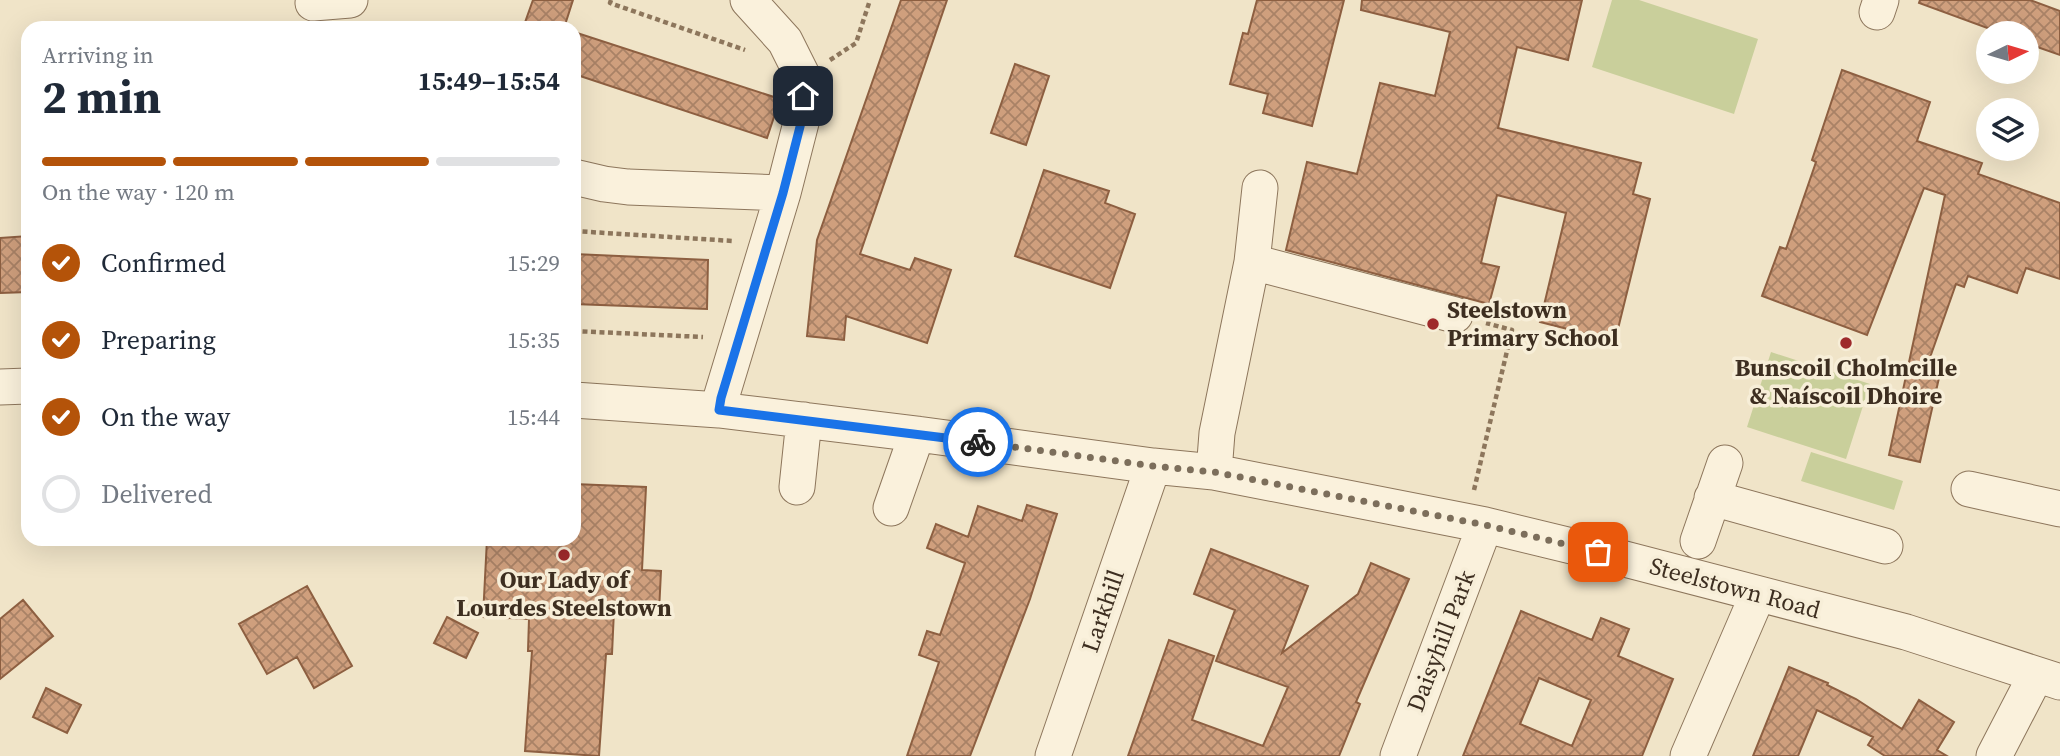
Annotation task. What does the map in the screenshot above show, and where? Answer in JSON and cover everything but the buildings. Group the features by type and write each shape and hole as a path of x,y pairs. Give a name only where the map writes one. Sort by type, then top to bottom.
{"street":[{"path":"314,10 350,0"},
{"path":"719,410 783,193 803,115 803,77 785,41 748,0"},
{"path":"581,179 628,187 783,193"},
{"path":"1214,472 1217,433 1252,262 1260,188"},
{"path":"1252,262 1455,315"},
{"path":"0,387 21,386"},
{"name":"Steelstown Road","path":"581,400 719,410 1214,472 1475,523 1906,632 2048,678"},
{"path":"797,487 804,420"},
{"path":"891,508 917,434"},
{"path":"1698,541 1725,463"},
{"name":"Larkhill","path":"1053,756 1153,466"},
{"path":"1969,489 2060,509"},
{"path":"1712,498 1885,546"},
{"name":"Daisyhill Park","path":"1398,756 1475,523"},
{"path":"1688,756 1758,594"},
{"path":"1994,756 2048,678"}],"path":[{"path":"611,0 610,3 746,50 785,41"},
{"path":"803,77 856,43 870,0"},
{"path":"581,231 768,243"},
{"path":"1455,315 1512,330 1475,523"},
{"path":"581,331 739,338"}],"green space":[{"path":"1612,0 1639,0 1758,39 1734,114 1592,67"},
{"path":"1771,352 1870,384 1846,459 1747,427"},
{"path":"1811,452 1903,481 1894,510 1801,481"}],"way so far":[{"path":"978,442 1214,472 1485,525 1598,552"}],"place":[{"name":"Steelstown Primary School","path":"1433,324"},
{"name":"Bunscoil Cholmcille & Naíscoil Dhoire","path":"1846,343"},
{"name":"Our Lady of Lourdes Steelstown","path":"564,555"}],"route":[{"path":"803,96 803,115 783,193 719,410 978,442"}]}
